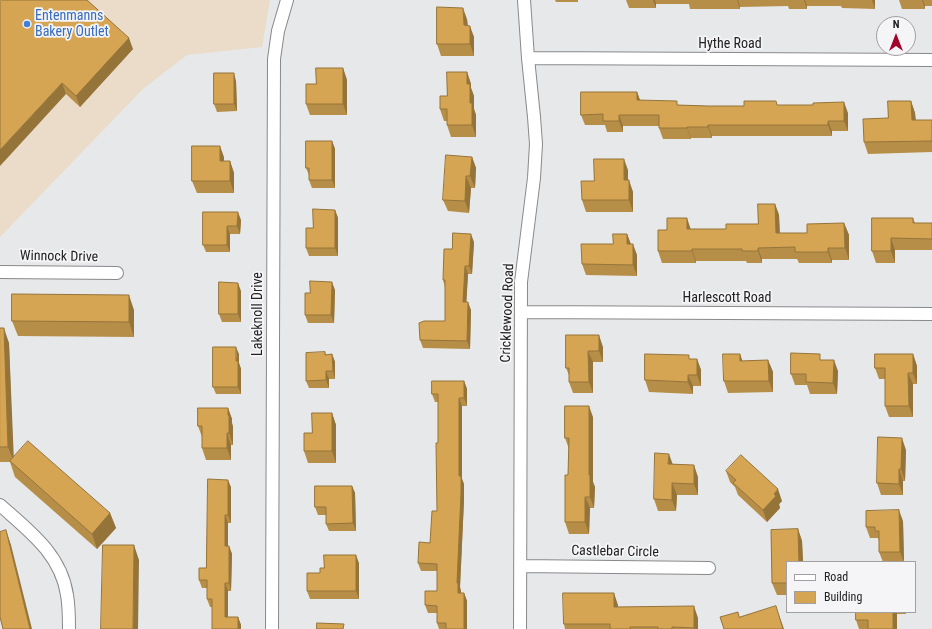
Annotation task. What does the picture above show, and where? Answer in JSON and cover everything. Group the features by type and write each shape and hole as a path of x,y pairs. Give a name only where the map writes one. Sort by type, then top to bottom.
{"street":[{"name":"Lakeknoll Drive","path":"272,629 274,59 278,31 287,0"},
{"name":"Cricklewood Road","path":"520,629 521,282 534,178 536,144 524,0"},
{"name":"Hythe Road","path":"528,58 932,60"},
{"name":"Winnock Drive","path":"0,272 117,273"},
{"name":"Harlescott Road","path":"521,312 932,314"},
{"path":"0,505 36,538 55,560 64,581 67,594 69,629"},
{"name":"Castlebar Circle","path":"520,566 709,568"}],"shaded area":[{"path":"0,0 270,0 262,47 187,55 144,88 0,237"}],"building":[{"path":"87,0 129,38 76,96 62,83 0,150 0,1"},
{"path":"437,7 463,8 464,25 470,26 470,44 437,44"},
{"path":"316,68 343,68 343,104 306,104 306,84 316,84"},
{"path":"447,72 467,72 467,84 470,84 470,103 472,103 472,125 447,125 447,109 440,109 440,96 447,96"},
{"path":"214,73 234,73 234,104 214,104"},
{"path":"581,92 637,92 637,100 677,101 677,105 744,106 744,101 776,101 777,105 813,105 813,103 844,102 844,121 828,121 828,125 708,125 708,127 659,128 659,115 619,115 619,121 603,121 603,114 581,115"},
{"path":"888,101 911,101 912,120 932,120 932,141 864,142 863,119 888,118"},
{"path":"306,141 332,141 332,180 309,180 309,168 306,168"},
{"path":"192,146 220,146 220,161 230,161 230,181 192,181"},
{"path":"446,155 472,157 470,176 466,176 465,201 443,200"},
{"path":"594,159 624,159 624,180 629,180 629,200 582,200 581,181 594,181"},
{"path":"758,204 775,204 776,233 807,233 807,224 844,223 845,248 828,248 828,252 795,252 795,247 758,248 758,251 742,251 742,249 692,249 692,251 658,251 658,230 667,230 667,218 687,218 687,229 726,229 726,224 758,224"},
{"path":"313,209 335,210 335,248 306,248 306,228 313,228"},
{"path":"203,212 238,212 237,226 227,226 227,245 203,245"},
{"path":"872,218 913,218 913,223 932,223 932,239 891,238 891,251 872,251"},
{"path":"453,233 471,234 469,266 465,266 463,302 468,302 467,341 420,340 419,323 424,321 445,321 445,280 443,280 444,249 452,249"},
{"path":"613,234 627,234 627,244 633,244 633,265 582,264 581,244 613,244"},
{"path":"310,281 332,282 331,315 305,315 305,293 310,293"},
{"path":"219,282 238,283 238,314 219,314"},
{"path":"12,294 129,295 129,322 12,321"},
{"path":"0,328 4,328 8,447 0,447"},
{"path":"566,335 599,335 599,351 588,351 589,382 569,382 569,368 566,368"},
{"path":"213,347 236,347 236,361 238,361 238,387 213,387"},
{"path":"325,352 325,355 332,354 333,371 326,371 326,380 306,381 306,353"},
{"path":"791,353 820,354 820,360 834,360 833,383 806,382 806,374 791,374"},
{"path":"645,354 689,355 689,359 697,359 697,375 688,375 688,382 645,380"},
{"path":"723,354 740,354 740,361 768,360 769,381 724,381"},
{"path":"875,354 913,354 913,373 908,373 909,406 885,406 885,368 875,368"},
{"path":"432,381 464,381 464,398 459,398 459,476 461,476 461,493 457,583 458,593 464,593 464,629 446,629 446,623 437,623 437,606 425,605 425,591 437,591 437,564 418,563 419,542 430,543 432,511 437,511 436,443 438,443 438,394 432,394"},
{"path":"565,406 589,406 590,497 585,497 585,522 565,522 565,475 568,475 569,438 565,438"},
{"path":"198,408 228,408 229,433 227,433 227,448 202,448 202,426 198,426"},
{"path":"312,413 332,413 332,451 304,451 304,433 312,433"},
{"path":"878,437 902,438 899,484 877,483"},
{"path":"28,441 110,513 92,534 10,461"},
{"path":"655,453 669,454 668,464 694,465 694,484 672,483 672,500 654,499"},
{"path":"741,455 778,489 774,494 776,496 763,510 733,483 736,480 726,471"},
{"path":"208,479 228,480 228,515 225,515 225,546 229,546 229,583 225,583 225,617 238,617 238,629 212,629 212,599 207,599 207,580 199,580 199,568 206,568"},
{"path":"315,486 352,486 353,523 326,524 326,507 315,507"},
{"path":"899,510 900,552 879,552 879,531 875,531 875,527 866,527 866,511"},
{"path":"798,529 799,561 786,561 786,583 772,583 771,530"},
{"path":"6,530 30,629 3,629 0,617 0,532"},
{"path":"103,545 134,545 133,629 101,629"},
{"path":"324,555 356,555 356,591 307,591 307,573 320,573 320,568 324,568"},
{"path":"563,593 614,593 614,607 694,606 694,628 672,627 672,629 658,629 658,627 630,627 630,629 610,629 610,624 564,624"},
{"path":"776,606 783,629 724,629 720,617 738,612 739,617"},
{"path":"856,613 893,613 893,629 868,629 868,620 856,620"},
{"path":"317,623 344,624 343,629 317,629"}],"place":[{"name":"Entenmanns Bakery Outlet","path":"27,24"}]}
